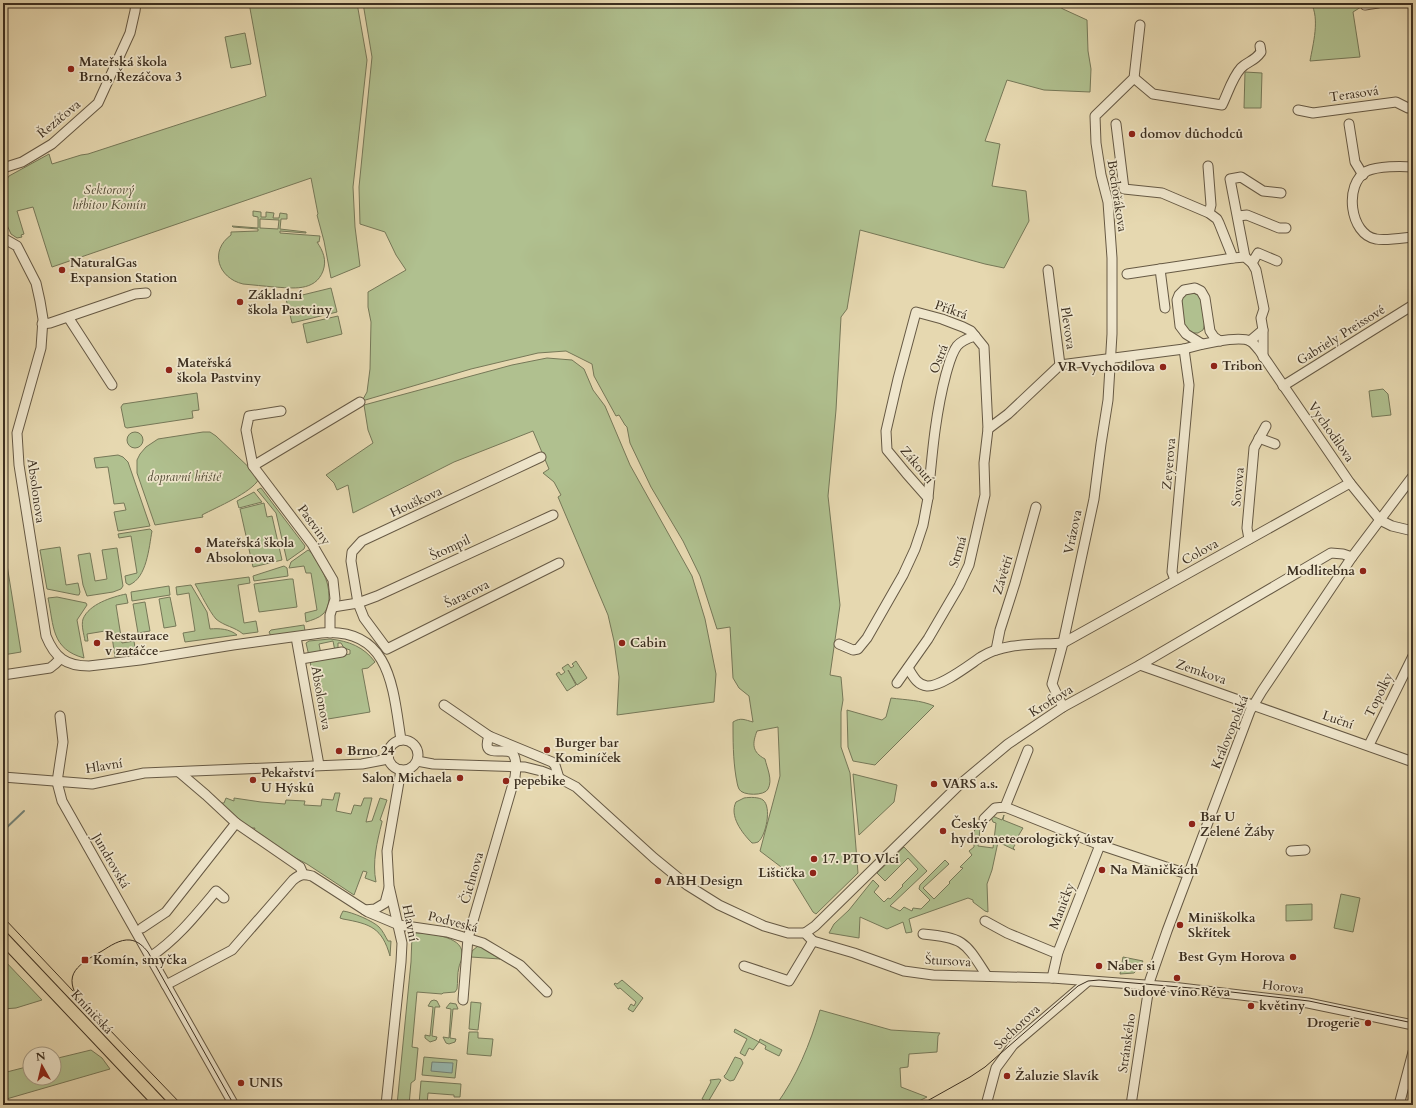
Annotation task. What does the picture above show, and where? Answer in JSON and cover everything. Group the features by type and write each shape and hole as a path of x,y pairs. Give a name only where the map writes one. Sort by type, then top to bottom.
{"main road":[{"name":"Kníničská","path":"3,938 161,1105"}],"street":[{"name":"Řezáčova","path":"3,168 22,162 52,144 98,103 130,33 136,11 136,3"},
{"path":"1365,5 1378,3"},
{"path":"1140,25 1134,78 1153,94 1222,105 1235,76 1242,67 1256,59 1261,52 1260,46"},
{"name":"Bochořákova","path":"1111,358 1112,258 1108,202 1101,175 1096,143 1095,116 1134,78"},
{"name":"Terasová","path":"1298,110 1313,113 1396,102 1408,108 1413,108"},
{"path":"1116,124 1124,189 1162,193 1209,213 1220,223 1233,258"},
{"path":"1349,124 1355,162 1363,175"},
{"path":"1208,166 1211,205 1209,213"},
{"path":"1413,167 1395,166 1368,171 1357,182 1352,194 1352,207 1357,223 1365,235 1376,240 1413,237"},
{"path":"1263,357 1263,330 1261,318 1264,309 1256,270 1248,260 1230,179 1241,177 1263,191 1281,193"},
{"path":"1238,216 1247,215 1279,228 1286,228"},
{"name":"Absolonova","path":"3,238 17,246 36,283 40,301 42,324 41,348 18,433 18,463 46,636 53,652 60,659"},
{"path":"1127,274 1233,258 1248,260 1258,253 1277,261"},
{"path":"1160,269 1165,308"},
{"name":"Plevova","path":"988,429 1008,414 1060,365 1048,270"},
{"path":"1202,344 1186,334 1180,326 1177,300 1179,295 1184,290 1195,288 1201,291 1205,298 1210,330 1214,337 1220,341"},
{"path":"42,324 68,318 135,294 146,292"},
{"name":"Gabriely Preissové","path":"1283,386 1413,305"},
{"name":"Příkrá","path":"916,312 942,319 963,327 971,331 975,336"},
{"name":"Zákoutí","path":"839,644 853,650 858,648 867,638 903,574 915,549 923,525 928,498 887,450 886,437 886,431 898,379 916,312"},
{"path":"68,318 112,385"},
{"path":"1060,365 1184,349 1220,341 1250,341 1263,330"},
{"path":"975,336 984,347 988,429"},
{"name":"Ostrá","path":"928,498 933,446 941,393 950,359 962,340 975,336"},
{"name":"Vychodilova","path":"1250,341 1263,357 1350,482 1380,520"},
{"name":"Zeyerova","path":"1175,580 1172,572 1189,386 1184,349"},
{"name":"Vrázova","path":"1064,707 1052,684 1063,643 1094,499 1108,400 1111,358"},
{"path":"253,466 360,402"},
{"name":"Pastviny","path":"281,411 249,416 246,430 253,466 312,544 329,571 335,590 330,618 330,632"},
{"name":"Sovova","path":"1249,539 1247,528 1254,448 1266,426"},
{"name":"Strmá","path":"897,683 944,613 969,565 985,495 984,463 988,429"},
{"path":"1259,438 1275,444"},
{"name":"Houškova","path":"358,603 351,561 352,552 362,541 541,457"},
{"name":"Královopolská","path":"1148,985 1166,931 1254,704 1352,557 1413,476"},
{"name":"Colova","path":"1063,643 1350,482"},
{"name":"Závětří","path":"996,650 1000,630 1036,507"},
{"name":"Štompil","path":"358,603 377,596 552,515"},
{"path":"1380,520 1392,526 1413,531"},
{"name":"Kroftova","path":"805,933 815,926 959,785 1008,744 1064,707 1140,665 1331,553 1343,554 1352,557"},
{"name":"Šaracova","path":"358,603 364,618 387,649 559,563"},
{"path":"333,607 358,603"},
{"path":"3,675 50,668 60,659 81,666 97,666 330,632 343,634 357,638 370,646 382,660 391,681 401,740"},
{"name":"Absolonova","path":"296,637 320,765"},
{"path":"908,668 920,684 929,686 938,684 950,678 983,655 996,650 1013,646 1063,643"},
{"name":"Absolonova","path":"301,659 342,652"},
{"name":"Topolky","path":"1369,745 1413,656"},
{"name":"Zemkova","path":"1140,665 1254,704"},
{"name":"Luční","path":"1254,704 1413,762"},
{"path":"444,705 489,736 550,761 555,765 559,778"},
{"path":"57,782 63,742 60,716"},
{"path":"489,736 489,748 492,751 497,752 510,752 513,754 516,766"},
{"path":"401,740 410,742 416,748 418,756 417,761 406,770 401,770 392,766 388,758 391,746 401,740"},
{"path":"1005,807 1028,750"},
{"name":"Hlavní","path":"3,777 92,784 144,773 362,764 388,758"},
{"path":"417,761 434,764 516,766 534,768 559,778 580,791 654,858 687,885 719,905 764,926 788,933 805,933"},
{"name":"Čichnova","path":"463,1000 468,938 515,777 516,766"},
{"name":"Hlavní","path":"386,1105 402,962 402,943 399,925 389,886 387,845 401,770"},
{"name":"Podveská","path":"179,772 236,823 300,867 303,874 312,876 364,910 399,925 447,932 484,943 520,965 547,992"},
{"name":"Jundrovská","path":"57,782 62,801 234,1105"},
{"path":"984,819 995,808 1005,807 1100,845 1188,873"},
{"path":"142,928 166,912 236,823"},
{"name":"Maničky","path":"1052,978 1058,952 1100,845"},
{"path":"1291,851 1305,850"},
{"path":"166,986 232,950 293,880 303,874"},
{"path":"364,910 375,909 385,903 389,886"},
{"path":"149,954 158,952 190,922 216,891 224,898"},
{"path":"985,921 1007,933 1053,952 1058,952"},
{"name":"Štursova","path":"805,933 813,941 854,952 904,971 933,974 1052,978 1088,981"},
{"path":"923,934 944,936 959,941 970,950 987,976"},
{"path":"744,966 789,980 813,941"},
{"name":"Horova","path":"1088,981 1148,985 1268,997 1308,1003 1413,1025"},
{"name":"Sochorova","path":"986,1105 996,1068 1005,1054 1013,1045 1088,981"},
{"name":"Stránského","path":"1131,1105 1148,985"},
{"path":"1399,1105 1413,1052"}],"green space":[{"name":"Sektorový hřbitov Komín","path":"249,3 357,3 367,60 353,187 355,227 360,266 331,278 317,215 311,178 52,267 33,207 17,211 24,234 21,235 22,237 17,238 11,234 6,223 7,179 9,176 49,154 52,164 88,154 266,96"},
{"path":"363,3 1054,3 1063,9 1087,20 1088,51 1091,69 1090,92 1044,90 1007,80 985,141 1000,144 992,186 1026,191 1029,221 1004,268 860,230 847,309 841,317 836,410 828,496 840,605 830,675 841,677 843,700 841,712 841,747 850,773 858,873 816,914 813,912 789,873 760,851 780,776 778,727 757,731 754,740 755,750 765,759 770,778 768,789 763,793 758,794 744,793 739,789 735,770 733,722 741,719 753,722 749,696 739,688 733,678 730,627 717,629 700,576 683,541 651,487 630,443 627,427 619,415 616,416 594,376 592,364 566,351 538,353 471,369 362,401 367,392 370,369 371,322 368,307 368,292 406,270 396,255 385,232 360,224 359,187 372,57"},
{"path":"1311,3 1360,4 1361,7 1353,12 1360,57 1310,61 1315,24 1314,9"},
{"path":"245,33 251,64 231,68 225,37"},
{"path":"1245,72 1262,73 1261,108 1244,108"},
{"path":"253,211 261,212 261,217 266,217 266,212 274,213 273,218 279,218 280,213 287,214 287,219 281,219 280,229 306,233 280,231 280,233 320,236 319,242 317,242 323,252 325,263 319,278 309,286 288,288 243,284 234,281 227,276 219,263 220,249 224,241 231,235 231,232 258,231 258,229 232,226 258,228 258,217 253,216","holes":["260,219 279,220 278,229 260,228"]},
{"path":"331,288 337,312 292,323 286,299"},
{"path":"1193,293 1201,298 1204,309 1204,327 1203,330 1198,333 1190,333 1184,324 1181,303 1183,296"},
{"path":"338,316 342,334 307,343 303,324"},
{"path":"547,358 572,360 584,369 593,390 605,406 630,465 692,576 705,619 716,674 714,702 617,715 619,677 614,641 608,615 558,497 561,495 554,482 543,473 549,469 533,431 454,462 353,513 348,485 337,490 334,483 326,475 373,443 368,430 364,405 512,365"},
{"path":"1383,389 1388,394 1391,415 1372,417 1369,391"},
{"path":"197,393 199,410 192,411 193,418 127,428 125,427 121,407 123,404"},
{"path":"132,432 138,432 143,437 141,446 138,448 132,448 127,443 127,437"},
{"name":"dopravní hřiště","path":"210,432 216,436 257,475 259,479 249,489 202,515 203,517 155,525 137,473 137,460 140,454 146,447 158,439"},
{"path":"118,455 123,457 128,462 150,526 118,531 114,512 126,510 124,503 114,504 108,467 96,468 94,458"},
{"path":"261,488 305,546 304,549 287,561 276,513 257,490"},
{"path":"254,492 262,502 239,508 237,501"},
{"path":"264,503 267,517 272,516 282,560 253,567 240,509"},
{"path":"150,529 152,531 150,545 143,569 140,576 129,585 126,583 125,576 137,573 131,536 119,538 118,534"},
{"path":"3,540 21,652 3,655"},
{"path":"60,547 66,585 78,583 80,592 79,595 47,589 40,550"},
{"path":"117,548 123,586 121,589 113,592 87,596 83,585 78,555 90,553 95,581 107,579 102,550"},
{"path":"308,550 311,552 326,578 329,590 329,599 327,608 323,614 306,622 305,613 317,610 311,573 306,573 304,566 289,568 291,562"},
{"path":"284,566 287,568 288,576 254,581 253,576"},
{"path":"249,577 250,583 238,585 244,623 256,621 258,632 243,634 216,619 195,584"},
{"path":"293,579 297,607 259,612 254,584"},
{"path":"191,585 207,612 210,629 224,629 237,635 185,642 183,633 195,631 189,593 177,595 176,587"},
{"path":"169,586 170,595 132,601 131,592"},
{"path":"126,594 128,603 116,605 122,643 134,641 136,654 115,657 111,630 87,634 88,641 85,641 82,622 90,609 96,605 108,599"},
{"path":"57,597 86,603 87,605 77,620 84,658 65,649 56,635 53,627 48,598"},
{"path":"170,597 176,626 164,628 159,599"},
{"path":"145,602 150,631 138,633 133,604"},
{"path":"304,625 305,631 271,636 269,632 271,630"},
{"path":"330,639 344,641 356,646 366,652 375,662 368,668 362,669 370,712 322,720 322,718 320,718 310,661 350,654 350,650 344,648 341,643 338,643 338,648 335,651 333,641 319,644 321,654 309,656 306,643 309,641"},
{"path":"576,661 587,678 577,685 568,670 576,685 567,691 556,674 559,672 561,675 565,672 562,668 568,664 571,668 574,666 572,664"},
{"path":"891,698 919,701 934,706 875,765 853,761 848,747 847,710 882,720 886,717"},
{"path":"853,774 897,785 894,802 859,835"},
{"path":"335,793 340,793 336,811 351,814 354,805 361,806 364,798 372,798 366,822 372,821 380,798 387,800 380,820 382,822 376,852 376,882 365,878 367,872 363,871 354,895 254,831 255,828 245,826 221,804 224,803 226,798 234,801 234,798 285,804 286,800 305,801 304,805 321,806 322,799 333,800"},
{"path":"744,798 759,798 766,804 767,821 761,839 758,842 752,843 748,839 735,818 734,807 736,802"},
{"path":"990,815 1002,820 1004,815 1003,820 1023,828 1017,838 1011,836 1010,838 1008,837 1006,841 1015,845 1013,848 1015,850 998,842 992,870 987,884 988,912 973,902 973,900 968,898 909,919 912,932 906,933 903,922 887,929 860,917 859,938 829,933 834,924 849,910 873,880 879,886 874,892 884,902 888,898 890,899 918,869 908,858 885,881 877,873 904,847 927,871 890,906 900,911 904,907 912,911 913,908 921,909 930,900 919,889 920,885 945,860 949,864 923,888 934,899 963,868 960,867 972,855 969,851 974,847 974,831 986,820 987,822 984,829 980,829 978,846 993,848 996,823 993,822"},
{"path":"1341,894 1360,898 1353,932 1334,928"},
{"path":"1312,904 1312,920 1286,921 1286,905"},
{"path":"343,911 362,917 379,927 388,941 391,941 390,956 379,933 361,923 340,918"},
{"path":"415,933 436,935 451,939 461,947 462,957 458,970 457,989 455,992 442,994 417,992 412,1047 418,1048 415,1080 411,1083 409,1105 397,1105 411,962 412,935"},
{"path":"478,946 500,959 471,957 472,951"},
{"path":"1123,957 1143,961 1134,973 1120,974"},
{"path":"3,959 42,1000 16,1008 3,1009"},
{"path":"622,980 643,998 633,1012 628,1009 631,1004 634,1006 636,1002 620,988 618,989 614,984 617,984"},
{"path":"431,1001 437,1001 440,1007 435,1007 432,1036 437,1037 436,1040 430,1042 425,1038 425,1035 430,1036 433,1007 428,1006"},
{"path":"471,1002 481,1003 478,1030 469,1029"},
{"path":"450,1003 456,1004 458,1009 453,1009 450,1038 456,1039 455,1042 449,1044 446,1043 443,1037 449,1038 451,1009 446,1008"},
{"path":"820,1010 891,1030 940,1033 938,1036 937,1052 909,1054 908,1067 900,1068 901,1087 927,1097 911,1105 776,1105 797,1071 812,1035"},
{"path":"735,1029 759,1042 753,1050 749,1048 745,1056 740,1053 747,1039 734,1032"},
{"path":"469,1032 478,1032 478,1038 493,1039 491,1056 467,1054"},
{"path":"760,1039 782,1050 779,1056 765,1049 766,1046 759,1042"},
{"path":"91,1050 102,1058 110,1069 62,1083 62,1057"},
{"path":"424,1057 457,1060 455,1078 422,1075"},
{"path":"735,1057 741,1059 743,1063 734,1080 730,1081 724,1076"},
{"path":"22,1068 22,1086 51,1086 3,1100 3,1073"},
{"path":"710,1080 721,1080 708,1102 702,1099 711,1082"},
{"path":"421,1081 461,1084 460,1097 454,1097 454,1095 428,1093 427,1105 419,1104"}],"water":[{"path":"432,1062 453,1063 452,1073 431,1071"}],"waterway":[{"path":"3,831 24,811"}],"tram line":[{"path":"3,917 73,991"},
{"path":"84,1007 73,988 72,980 77,968 92,957 119,942 130,940 138,943 148,952 234,1105"},
{"path":"920,1105 985,1067 1078,986 1088,981 1099,980 1214,990 1309,1001 1413,1023"},
{"path":"82,1001 182,1105"}],"place":[{"name":"Mateřská škola Brno, Řezáčova 3","path":"71,69"},
{"name":"domov důchodců","path":"1132,134"},
{"name":"NaturalGas Expansion Station","path":"62,270"},
{"name":"Základní škola Pastviny","path":"240,302"},
{"name":"Tribon","path":"1214,366"},
{"name":"VR Vychodilova","path":"1163,367"},
{"name":"Mateřská škola Pastviny","path":"169,370"},
{"name":"Mateřská škola Absolonova","path":"198,550"},
{"name":"Modlitebna","path":"1363,571"},
{"name":"Restaurace v zatáčce","path":"97,643"},
{"name":"Cabin","path":"622,643"},
{"name":"Burger bar Kominíček","path":"547,750"},
{"name":"Brno 24","path":"339,751"},
{"name":"Salon Michaela","path":"460,778"},
{"name":"Pekařství U Hýsků","path":"253,780"},
{"name":"pepebike","path":"506,781"},
{"name":"VARS a.s.","path":"934,784"},
{"name":"Bar U Zelené Žáby","path":"1192,824"},
{"name":"Český hydrometeorologický ústav","path":"943,831"},
{"name":"17. PTO Vlci","path":"814,859"},
{"name":"Na Maničkách","path":"1102,870"},
{"name":"Lištička","path":"813,873"},
{"name":"ABH Design","path":"658,881"},
{"name":"Miniškolka Skřítek","path":"1180,925"},
{"name":"Best Gym Horova","path":"1293,957"},
{"name":"Komín, smyčka","path":"85,960"},
{"name":"Naber si","path":"1099,966"},
{"name":"Sudové víno Réva","path":"1177,978"},
{"name":"květiny","path":"1251,1006"},
{"name":"Drogerie","path":"1368,1023"},
{"name":"Žaluzie Slavík","path":"1007,1076"},
{"name":"UNIS","path":"241,1083"}]}
